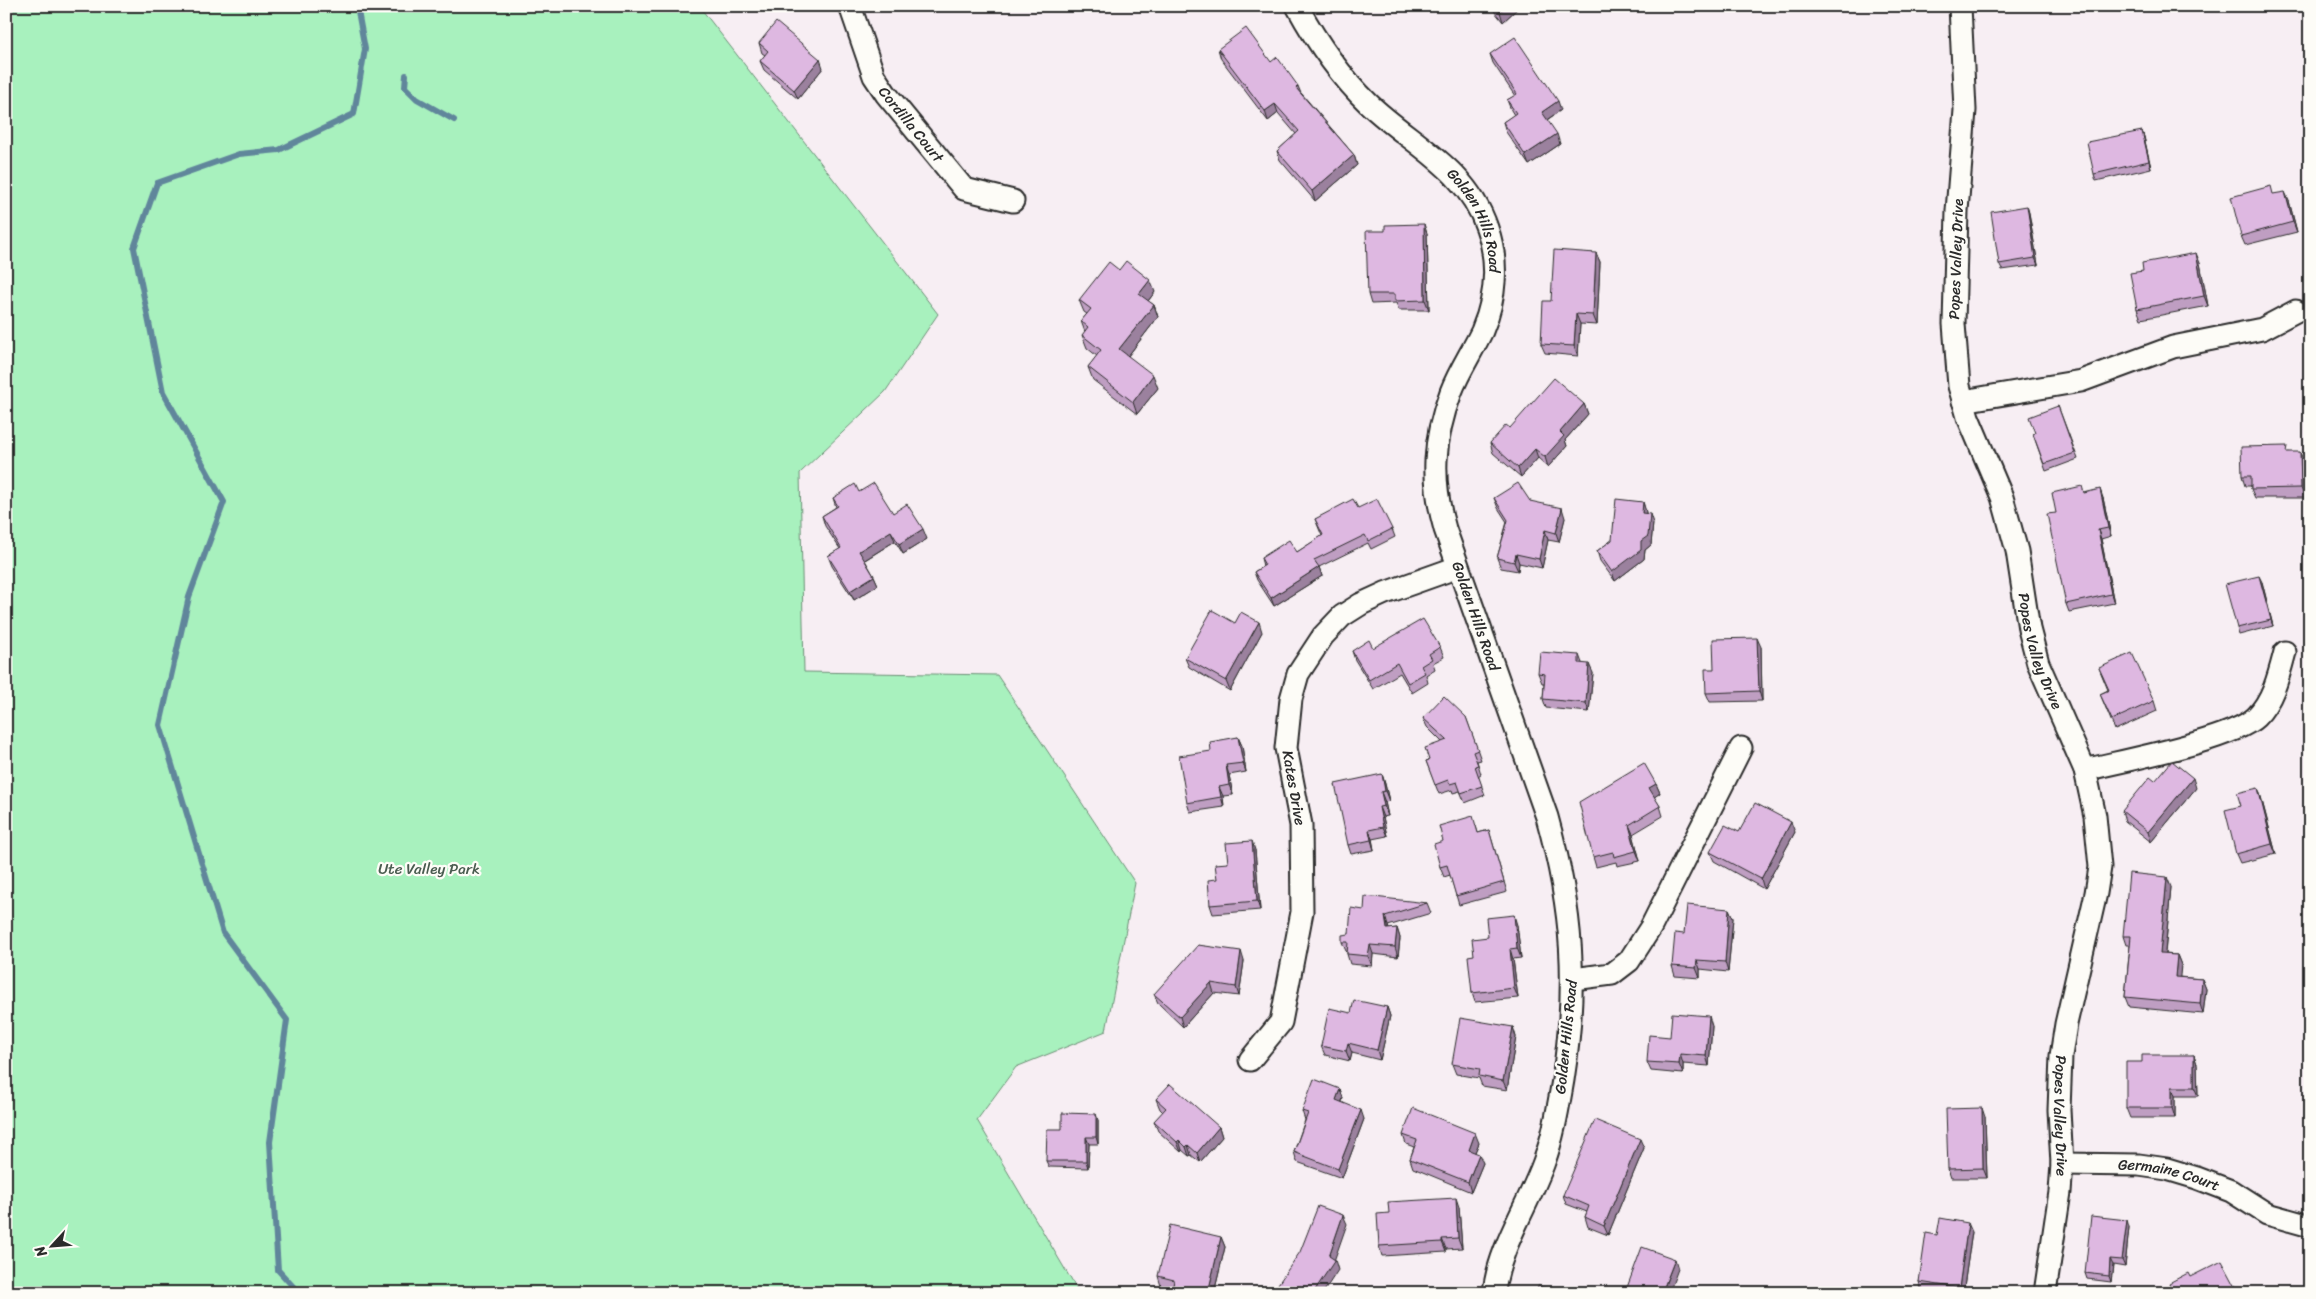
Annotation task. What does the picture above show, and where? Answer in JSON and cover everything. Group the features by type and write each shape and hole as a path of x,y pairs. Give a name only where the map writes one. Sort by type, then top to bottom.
{"street":[{"name":"Cordilla Court","path":"850,6 874,76 886,94 964,189 1013,201"},
{"name":"Golden Hills Road","path":"1297,6 1330,58 1367,102 1454,172 1475,202 1487,227 1495,271 1489,311 1482,331 1451,391 1438,438 1435,483 1439,507 1458,567 1546,817 1557,854 1570,931 1573,980 1572,1016 1555,1128 1544,1162 1502,1259 1494,1293"},
{"name":"Popes Valley Drive","path":"1960,6 1966,110 1957,211 1954,324 1955,358 1959,386 2002,497 2017,551 2029,629 2038,663 2085,770 2095,816 2100,867 2096,893 2066,1024 2061,1056 2059,1110 2062,1164 2060,1192 2045,1293"},
{"path":"1964,402 2081,381 2173,347 2262,329 2296,311"},
{"name":"Kates Drive","path":"1250,1060 1281,1022 1302,912 1301,825 1286,748 1291,699 1298,674 1323,636 1342,616 1384,593 1458,567"},
{"path":"2085,770 2202,740 2236,728 2254,719 2266,705 2276,686 2285,652"},
{"path":"1573,980 1612,974 1629,961 1650,927 1741,748"},
{"name":"Germaine Court","path":"2062,1164 2139,1165 2167,1169 2231,1191 2267,1214 2310,1226"}],"green space":[{"name":"Ute Valley Park","path":"6,6 699,6 938,314 885,392 800,473 804,672 997,675 1135,883 1106,1031 1016,1067 977,1120 1079,1293 6,1293"}],"building":[{"path":"1495,6 1506,6 1500,12"},
{"path":"776,22 820,59 794,90 760,61 768,51 759,43"},
{"path":"1246,28 1271,62 1277,57 1298,86 1296,88 1354,155 1312,191 1277,151 1299,131 1275,104 1265,111 1218,49"},
{"path":"1515,37 1558,101 1542,112 1557,134 1525,155 1503,122 1516,113 1507,100 1517,94 1490,54"},
{"path":"2142,131 2149,161 2094,174 2087,142"},
{"path":"2271,186 2273,194 2285,192 2293,222 2241,236 2231,197"},
{"path":"2027,206 2035,258 1999,264 1991,212"},
{"path":"1424,224 1425,300 1395,301 1395,294 1368,294 1366,231 1385,231 1385,225"},
{"path":"1554,250 1596,253 1593,315 1576,314 1574,346 1541,344 1543,301 1551,301"},
{"path":"2196,253 2204,296 2137,309 2130,273 2143,271 2142,263"},
{"path":"1126,261 1150,280 1139,294 1154,305 1119,349 1153,375 1133,402 1088,367 1101,350 1082,335 1088,327 1081,321 1091,309 1079,300 1109,262 1119,270"},
{"path":"1554,378 1584,404 1560,432 1564,436 1545,457 1535,449 1518,468 1490,443 1506,425 1510,428"},
{"path":"2058,406 2075,453 2044,464 2029,417"},
{"path":"2287,446 2286,452 2300,452 2301,488 2251,489 2251,476 2242,476 2241,447"},
{"path":"874,483 893,513 907,504 923,529 899,544 891,531 859,551 874,576 850,591 828,556 841,548 822,516 838,506 833,498 855,484 859,492"},
{"path":"1518,483 1530,501 1562,508 1556,533 1545,530 1539,559 1516,554 1514,562 1497,558 1508,520 1494,498"},
{"path":"2082,486 2084,493 2100,489 2108,528 2098,530 2111,594 2066,604 2047,514 2056,513 2052,493"},
{"path":"1353,499 1358,508 1377,499 1392,529 1368,541 1365,535 1314,560 1319,567 1271,598 1254,572 1265,565 1261,558 1289,540 1297,552 1323,535 1315,519"},
{"path":"1616,499 1643,502 1642,513 1650,514 1648,536 1641,541 1641,550 1612,572 1597,551 1612,540"},
{"path":"2259,576 2271,620 2237,628 2225,584"},
{"path":"1212,610 1235,623 1241,612 1259,622 1226,681 1185,658"},
{"path":"1423,619 1440,647 1429,654 1432,659 1421,666 1425,673 1408,683 1397,663 1369,680 1352,651 1369,640 1373,648"},
{"path":"1757,638 1759,691 1706,693 1705,669 1714,669 1713,639"},
{"path":"1540,652 1579,655 1579,663 1589,664 1586,703 1543,699 1545,674 1538,673"},
{"path":"2132,653 2154,701 2112,720 2100,694 2109,690 2099,668"},
{"path":"1444,696 1466,717 1478,750 1473,752 1478,765 1475,766 1482,786 1461,793 1457,782 1450,784 1448,780 1435,785 1426,761 1429,760 1425,748 1447,740 1423,718"},
{"path":"1238,737 1243,763 1226,765 1229,785 1219,787 1221,797 1187,803 1179,756 1211,751 1210,742"},
{"path":"2172,761 2193,778 2148,832 2122,811 2150,777 2155,781"},
{"path":"1644,763 1656,784 1649,788 1660,806 1629,825 1636,851 1614,857 1613,852 1593,857 1579,802"},
{"path":"1382,774 1385,791 1381,792 1384,806 1379,807 1383,827 1369,830 1371,840 1348,845 1335,784"},
{"path":"2258,788 2272,844 2236,854 2225,810 2241,806 2237,793"},
{"path":"1755,803 1791,822 1761,879 1710,852 1725,825 1739,832"},
{"path":"1473,816 1478,833 1489,830 1504,882 1456,896 1447,865 1440,867 1434,844 1443,841 1439,826"},
{"path":"1252,841 1257,901 1210,905 1208,880 1217,879 1215,864 1228,863 1226,843"},
{"path":"2129,873 2167,877 2160,954 2177,955 2175,977 2202,979 2200,1004 2125,997 2131,936 2123,936"},
{"path":"1365,896 1427,903 1385,916 1387,929 1397,928 1395,947 1370,945 1368,956 1347,954 1348,942 1342,942 1342,935 1349,934 1351,908 1364,910"},
{"path":"1687,905 1729,909 1725,962 1697,960 1696,968 1672,966 1675,933 1684,934"},
{"path":"1514,915 1517,948 1510,949 1514,988 1472,993 1468,956 1474,955 1472,939 1488,937 1486,918"},
{"path":"1198,945 1241,951 1236,987 1211,983 1180,1017 1154,994"},
{"path":"1354,1000 1387,1007 1377,1050 1348,1043 1346,1051 1321,1046 1329,1008 1351,1013"},
{"path":"1672,1013 1709,1016 1706,1056 1680,1054 1679,1064 1647,1062 1649,1035 1670,1037"},
{"path":"1460,1018 1513,1027 1503,1081 1479,1076 1480,1069 1452,1064"},
{"path":"2142,1055 2194,1055 2194,1087 2172,1087 2172,1108 2126,1108 2126,1062 2142,1062"},
{"path":"1314,1079 1340,1089 1336,1100 1361,1110 1338,1169 1294,1152 1308,1113 1302,1111"},
{"path":"1170,1084 1219,1127 1197,1153 1188,1145 1186,1147 1179,1140 1177,1142 1154,1121 1166,1108 1156,1099"},
{"path":"1413,1108 1475,1133 1469,1150 1479,1154 1468,1182 1410,1159 1417,1140 1403,1135"},
{"path":"1982,1108 1983,1168 1948,1169 1946,1109"},
{"path":"1062,1113 1096,1114 1096,1137 1086,1137 1086,1161 1046,1161 1047,1129 1062,1129"},
{"path":"1595,1120 1640,1139 1604,1226 1585,1217 1589,1206 1563,1195"},
{"path":"2310,1140 2310,1163 2304,1141"},
{"path":"1456,1198 1458,1238 1442,1239 1442,1242 1379,1246 1377,1214 1389,1213 1388,1202"},
{"path":"1318,1206 1343,1215 1329,1256 1335,1260 1313,1293 1277,1293 1274,1290 1300,1252"},
{"path":"2091,1216 2127,1220 2122,1260 2110,1259 2109,1276 2085,1273"},
{"path":"1940,1218 1968,1223 1959,1288 1919,1282 1926,1233 1937,1235"},
{"path":"1170,1225 1221,1237 1208,1293 1179,1293 1172,1291 1174,1280 1158,1276"},
{"path":"1642,1247 1675,1259 1662,1292 1656,1290 1654,1293 1625,1293"},
{"path":"2222,1261 2238,1291 2234,1293 2174,1293 2169,1283 2188,1273 2190,1277"},
{"path":"1538,1286 1572,1292 1572,1293 1537,1293"}],"waterway":[{"path":"299,1293 278,1270 270,1142 287,1020 223,933 160,725 189,597 224,502 163,392 134,248 157,183 239,154 279,150 354,114 365,49 357,6"},
{"path":"406,75 405,87 417,99 454,120"}]}
